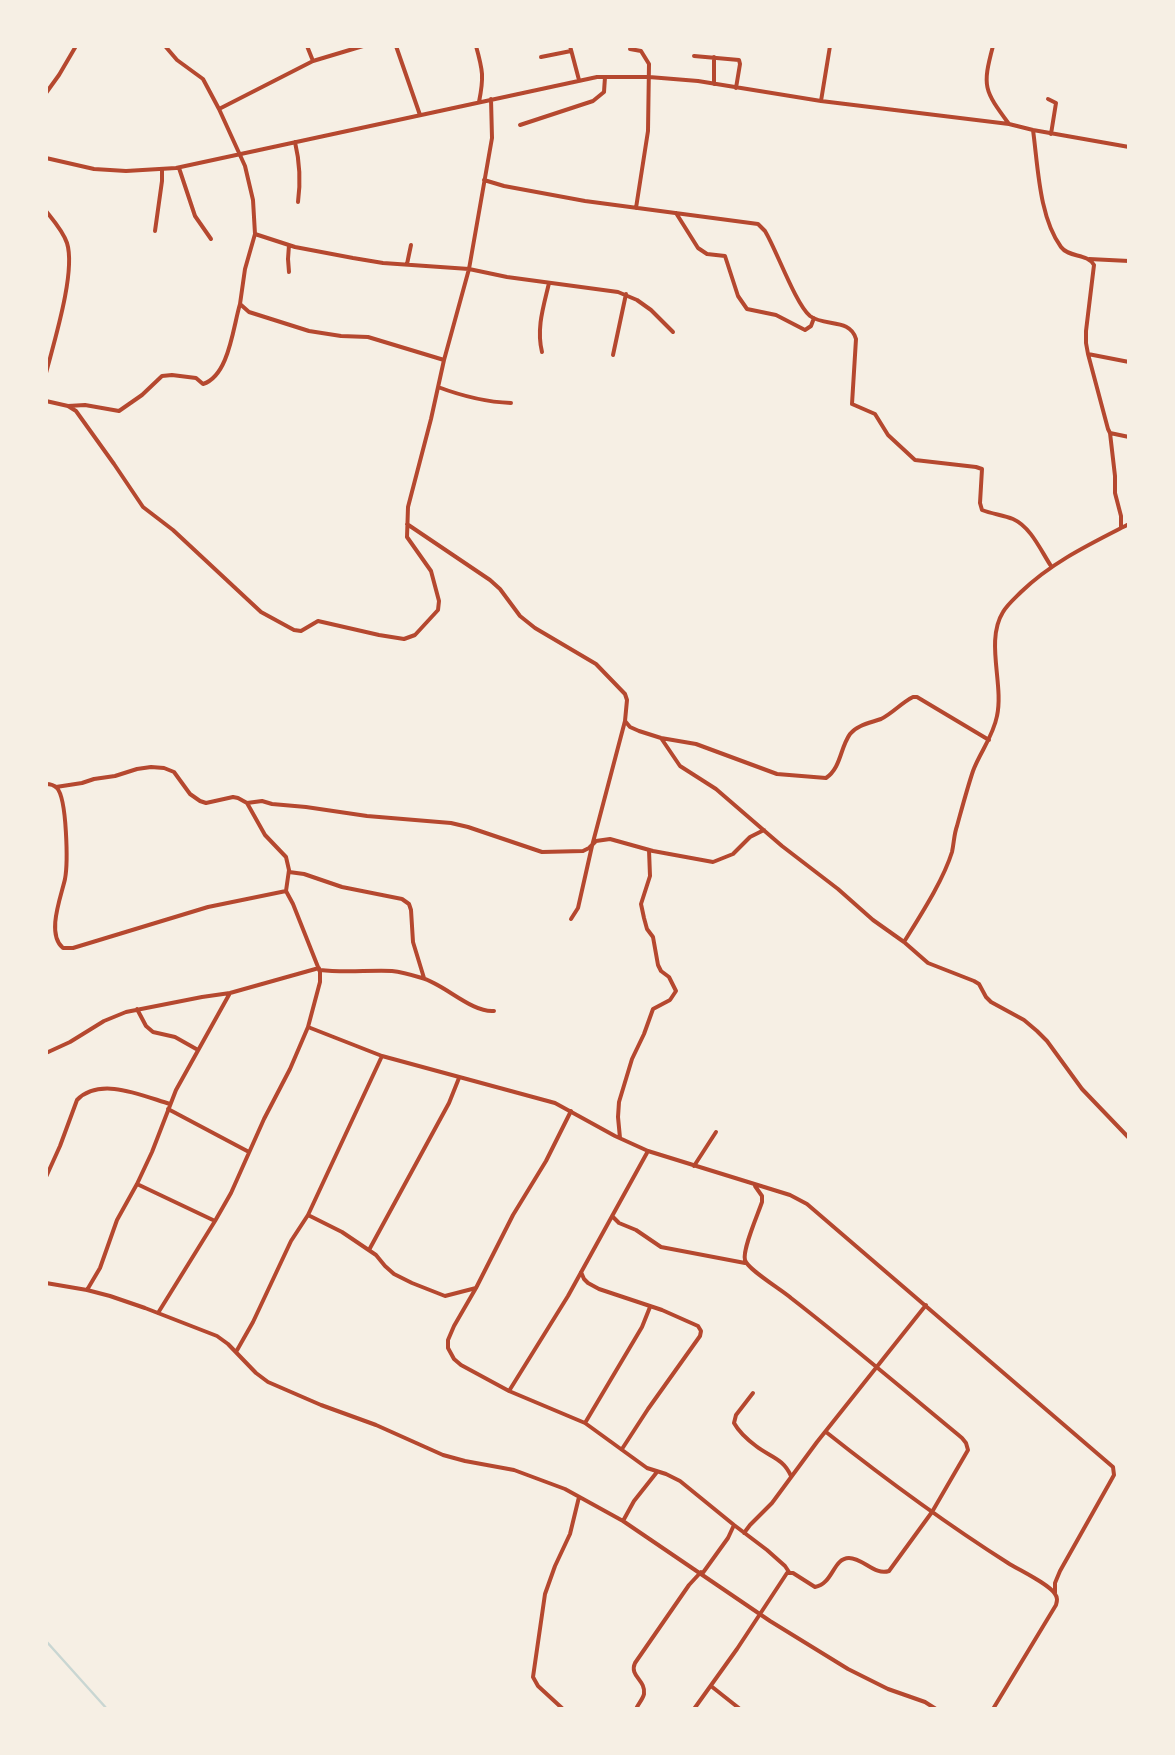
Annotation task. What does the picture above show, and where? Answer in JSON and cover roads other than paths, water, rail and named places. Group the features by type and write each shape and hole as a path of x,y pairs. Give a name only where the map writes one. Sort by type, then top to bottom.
{"street":[{"path":"46,93 59,76 76,46"},
{"path":"46,401 68,406 85,405 119,411 142,395 159,378 167,375 193,377 203,384 217,373 224,363 240,304 245,269 255,234 253,200 245,166 220,109 203,79 178,60 165,46"},
{"path":"307,46 313,62"},
{"path":"220,109 313,62 363,46"},
{"path":"396,46 420,115"},
{"path":"476,46 483,70 483,84 479,102"},
{"path":"821,101 830,46"},
{"path":"993,46 986,71 986,86 991,100 1009,124"},
{"path":"541,57 570,48 579,80"},
{"path":"630,49 644,53 649,64 648,132 636,208"},
{"path":"694,56 740,60 736,88"},
{"path":"714,57 714,84"},
{"path":"520,125 593,101 604,92 605,77"},
{"path":"46,158 94,168 126,171 180,168 579,80 605,77 649,77 714,84 821,101 1009,124 1051,134 1129,147"},
{"path":"1048,99 1056,102 1051,134"},
{"path":"68,406 76,411 143,507 173,530 261,612 294,630 301,631 318,621 379,635 404,639 412,637 420,631 438,610 439,601 431,571 406,537 408,507 432,419 444,360 469,269 492,138 491,100"},
{"path":"1033,130 1049,224 1062,248 1066,252 1089,259 1129,261"},
{"path":"295,142 301,178 298,202"},
{"path":"180,168 195,216 211,239"},
{"path":"155,230 162,169"},
{"path":"484,180 540,193 758,224 768,236 803,308 814,318 849,328 854,332 856,339 852,404 875,414 888,435 915,460 971,466 982,470 980,503 982,510 1019,522 1030,535 1050,566"},
{"path":"46,211 62,232 67,243 70,266 59,324 46,372"},
{"path":"676,213 698,248 707,254 725,256 738,296 747,309 776,315 806,330 811,326 814,318"},
{"path":"255,234 289,245 353,258 469,269 507,277 626,294 651,310 673,332"},
{"path":"289,245 289,272"},
{"path":"407,264 410,245"},
{"path":"1089,259 1094,267 1086,343 1110,433 1115,493 1121,516 1121,528"},
{"path":"542,352 540,320 549,283"},
{"path":"613,355 626,294"},
{"path":"240,304 249,312 309,331 341,336 368,337 444,360"},
{"path":"1088,354 1129,362"},
{"path":"438,386 480,400 511,403"},
{"path":"1110,433 1129,437"},
{"path":"406,524 490,580 500,588 520,616 535,628 596,664 626,698 625,721 592,846 578,908 571,919"},
{"path":"904,942 921,914 952,852 956,826 973,771 989,740 998,714 1000,694 996,654 998,621 1004,610 1050,566 1129,524"},
{"path":"625,721 630,726 661,738 696,744 776,774 826,778 831,775 836,767 848,737 853,730 892,713 913,697 917,697 989,740"},
{"path":"661,738 680,766 716,789 873,920 904,942 928,963 974,981 979,984 991,1002 1030,1024 1047,1041 1094,1102 1129,1138"},
{"path":"46,784 56,787 68,786 115,776 145,767 164,768 174,772 190,794 206,803 234,797 247,803 262,801 272,804 367,816 451,823 468,826 542,852 552,853 583,851 592,846 596,841 610,839 650,850 713,862 733,854 750,837 764,830"},
{"path":"56,787 61,798 67,842 65,877 59,899 56,926 57,941 63,948 73,948 208,907 286,891"},
{"path":"158,1313 231,1193 264,1118 290,1069 308,1027 320,982 319,969 286,891 289,863 265,835 247,803"},
{"path":"620,1138 619,1102 632,1059 653,1009 673,998 676,991 669,977 661,971 658,965 654,937 646,925 641,904 650,876 650,850"},
{"path":"289,872 304,874 342,887 406,901 411,910 413,942 424,978"},
{"path":"46,1053 70,1042 110,1018 137,1009 230,993 319,969 336,972 394,971 424,978 467,1003 483,1010 494,1011"},
{"path":"87,1290 100,1268 117,1220 152,1152 176,1090 230,993"},
{"path":"137,1009 146,1026 153,1032 174,1037 198,1050"},
{"path":"308,1027 382,1056 555,1103 648,1151 801,1200 1113,1466 1115,1470 1114,1475 1055,1583 1056,1605 993,1709"},
{"path":"236,1352 253,1322 291,1241 308,1215 382,1056"},
{"path":"369,1250 449,1103 459,1078"},
{"path":"46,1177 48,1164 60,1146 77,1100 86,1093 98,1089 120,1090 170,1104"},
{"path":"168,1109 249,1152"},
{"path":"571,1111 546,1161 513,1215 476,1288 454,1326 448,1340 448,1348 454,1359 461,1365 510,1391 585,1423 647,1468 680,1481 734,1526 767,1550 789,1572 815,1587 826,1583 842,1560 848,1558 885,1572 894,1565 932,1512 965,1456 968,1450 966,1444 962,1438 920,1405 905,1390 876,1368 846,1341 771,1282 752,1270 745,1262 744,1251 762,1202 762,1196 754,1185"},
{"path":"694,1166 716,1132"},
{"path":"510,1391 581,1272 648,1151"},
{"path":"137,1184 215,1222"},
{"path":"308,1215 342,1232 369,1250 394,1274 412,1283 445,1296 476,1288"},
{"path":"612,1216 619,1223 636,1230 660,1247 745,1262"},
{"path":"581,1272 588,1283 599,1289 662,1310 698,1326 702,1334 622,1449"},
{"path":"46,1283 110,1296 216,1336 228,1344 256,1373 268,1382 321,1405 376,1425 443,1455 514,1470 565,1489 623,1521 760,1614 864,1678 925,1702 936,1709"},
{"path":"744,1533 772,1503 791,1476 926,1305"},
{"path":"585,1423 642,1327 650,1307"},
{"path":"753,1393 736,1415 734,1423 756,1447 786,1466 791,1476"},
{"path":"826,1432 891,1483 932,1512 1055,1593"},
{"path":"623,1521 634,1501 658,1472"},
{"path":"563,1709 538,1686 534,1677 535,1661 545,1594 555,1566 570,1534 578,1497"},
{"path":"636,1709 644,1688 635,1674 634,1666 689,1585 701,1573 728,1538 734,1526"},
{"path":"694,1709 789,1572"},
{"path":"711,1686 740,1709"}],"waterway":[{"path":"46,1641 107,1709"}]}
